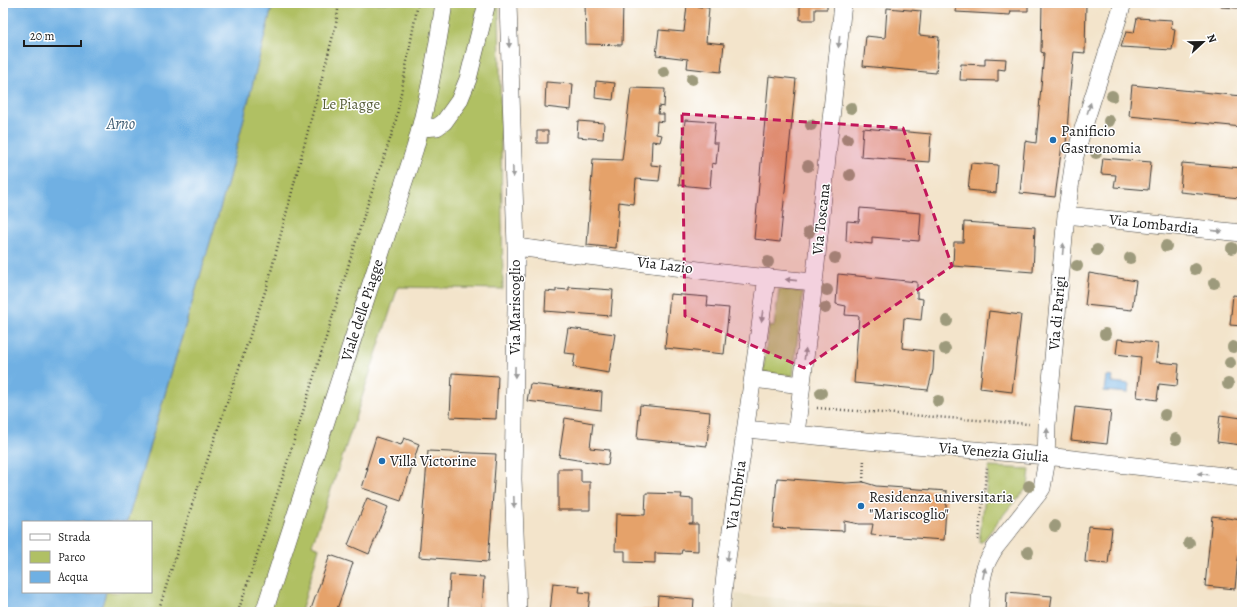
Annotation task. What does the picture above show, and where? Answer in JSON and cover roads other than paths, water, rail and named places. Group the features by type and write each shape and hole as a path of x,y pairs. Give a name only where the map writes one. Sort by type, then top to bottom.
{"street":[{"name":"Viale delle Piagge","path":"264,612 420,128 440,32 444,3"},
{"path":"420,128 437,127 444,122 459,101 468,79 487,3"},
{"name":"Via Mariscoglio","path":"508,3 516,247 513,479 518,612"},
{"name":"Via Toscana","path":"796,434 814,282 843,3"},
{"name":"Via di Parigi","path":"979,612 986,565 995,548 1042,488 1045,472 1047,425 1066,215 1074,160 1080,135 1123,3"},
{"name":"Via Lombardia","path":"1066,215 1242,233"},
{"name":"Via Lazio","path":"516,247 814,282"},
{"name":"Via Umbria","path":"721,612 726,566 767,277"},
{"path":"753,379 802,384"},
{"name":"Via Venezia Giulia","path":"746,429 1046,456 1242,478"}],"water":[{"name":"Arno","path":"3,3 273,3 227,185 127,521 22,521 22,593 106,593 100,612 3,612"},
{"path":"1106,376 1113,377 1112,382 1129,384 1128,393 1104,391"}],"place":[{"name":"Panificio Gastronomia","path":"1053,140"},
{"name":"Villa Victorine","path":"382,461"},
{"name":"Residenza universitaria \"Mariscoglio\"","path":"861,506"}],"park label":[{"name":"Le Piagge","path":"351,104"}]}
